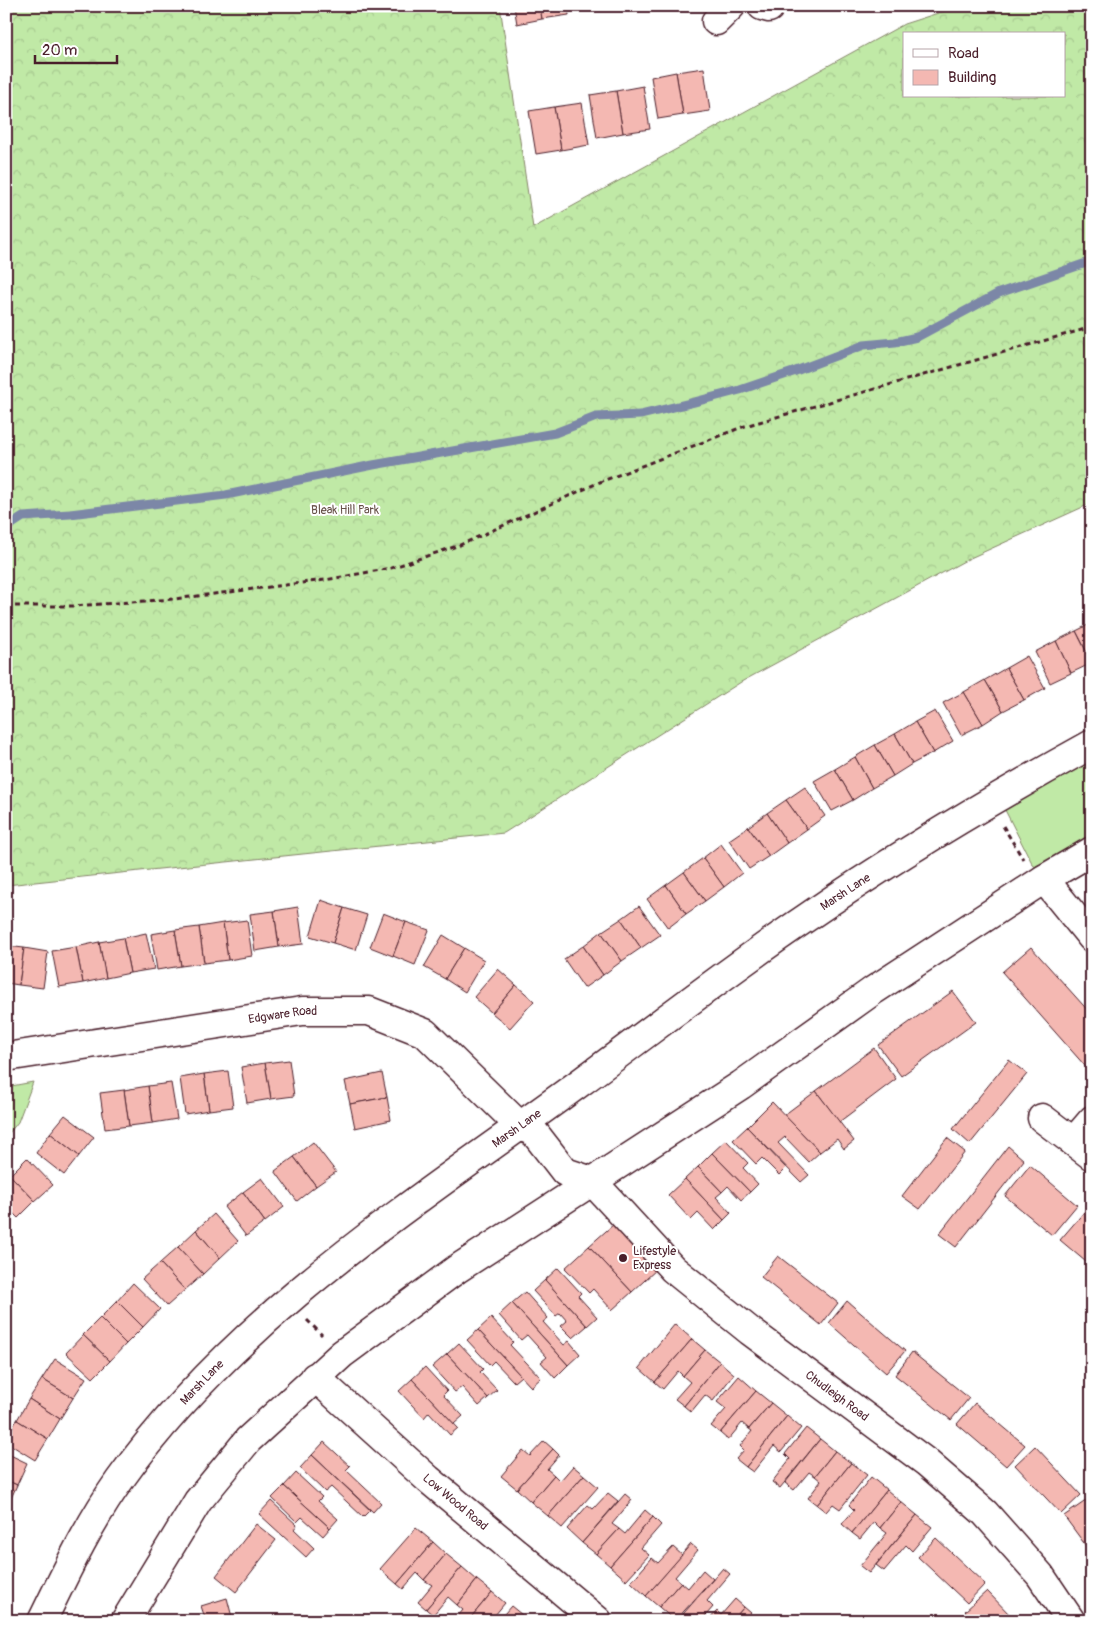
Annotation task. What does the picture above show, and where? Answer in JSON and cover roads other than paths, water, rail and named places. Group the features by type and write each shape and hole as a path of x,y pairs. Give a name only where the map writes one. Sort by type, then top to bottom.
{"main road":[{"name":"Marsh Lane","path":"42,1621 64,1575 118,1482 167,1420 247,1336 392,1216 520,1126 806,918 988,802 1092,744"},
{"path":"125,1621 198,1501 248,1440 342,1354 457,1269 741,1085 874,990 1044,879 1092,851"},
{"path":"1044,879 1092,938"},
{"name":"Edgware Road","path":"6,1057 302,1011 369,1011 425,1033 520,1126 534,1132 565,1172 592,1181"},
{"path":"1042,1118 1083,1149 1092,1120"},
{"name":"Chudleigh Road","path":"592,1181 673,1269 750,1331 926,1462 984,1513 1040,1575 1071,1621"},
{"name":"Low Wood Road","path":"315,1377 428,1479 598,1621"}],"waterway":[{"path":"6,528 23,517 70,514 226,495 373,465 555,433 596,417 640,415 694,402 740,390 864,345 895,342 917,337 999,293 1092,261"}],"place":[{"name":"Lifestyle Express","path":"623,1258"}],"park label":[{"name":"Bleak Hill Park","path":"345,510"}]}
